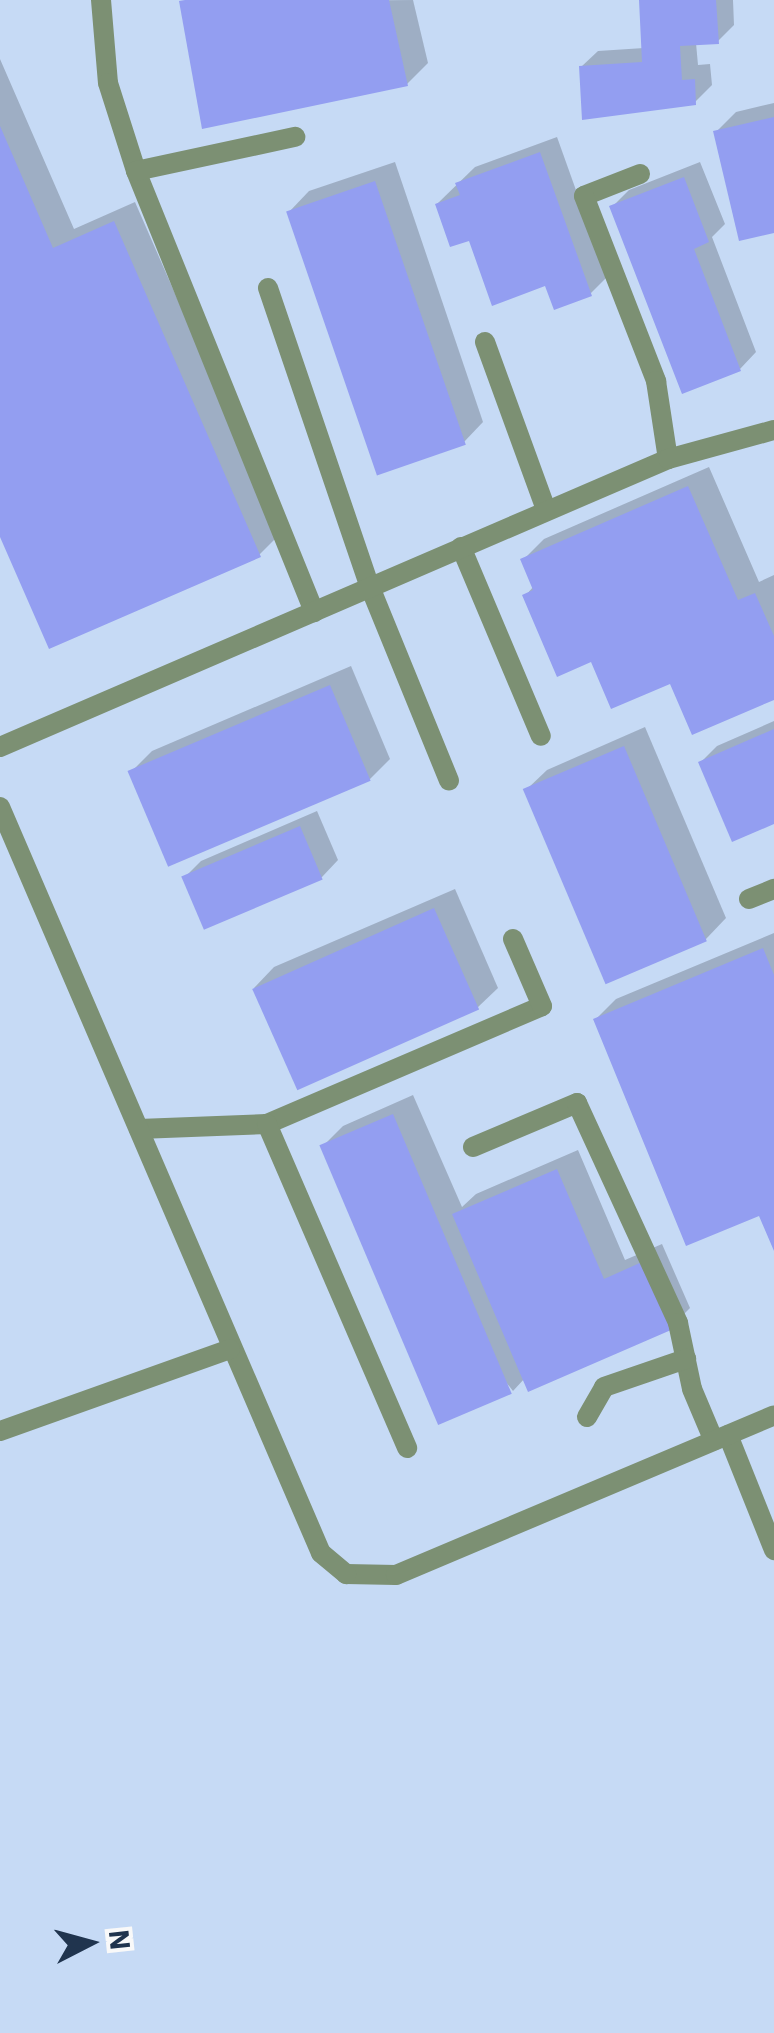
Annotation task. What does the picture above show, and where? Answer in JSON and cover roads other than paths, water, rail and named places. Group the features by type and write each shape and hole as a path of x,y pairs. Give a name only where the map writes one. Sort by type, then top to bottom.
{"street":[{"path":"101,0 108,83 136,171 314,612"},
{"path":"136,171 295,137"},
{"path":"640,174 584,196 656,381 668,459"},
{"path":"268,288 370,587 449,782"},
{"path":"485,342 546,510"},
{"path":"0,747 668,459 774,430"},
{"path":"461,546 540,736"},
{"path":"0,807 321,1553 346,1574 396,1575 774,1416"},
{"path":"749,899 774,889"},
{"path":"138,1128 267,1124 542,1006 513,939"},
{"path":"473,1147 577,1103 678,1323 686,1359 774,1550"},
{"path":"267,1124 407,1448"},
{"path":"0,1431 230,1349"},
{"path":"587,1418 604,1387 686,1359"}]}
